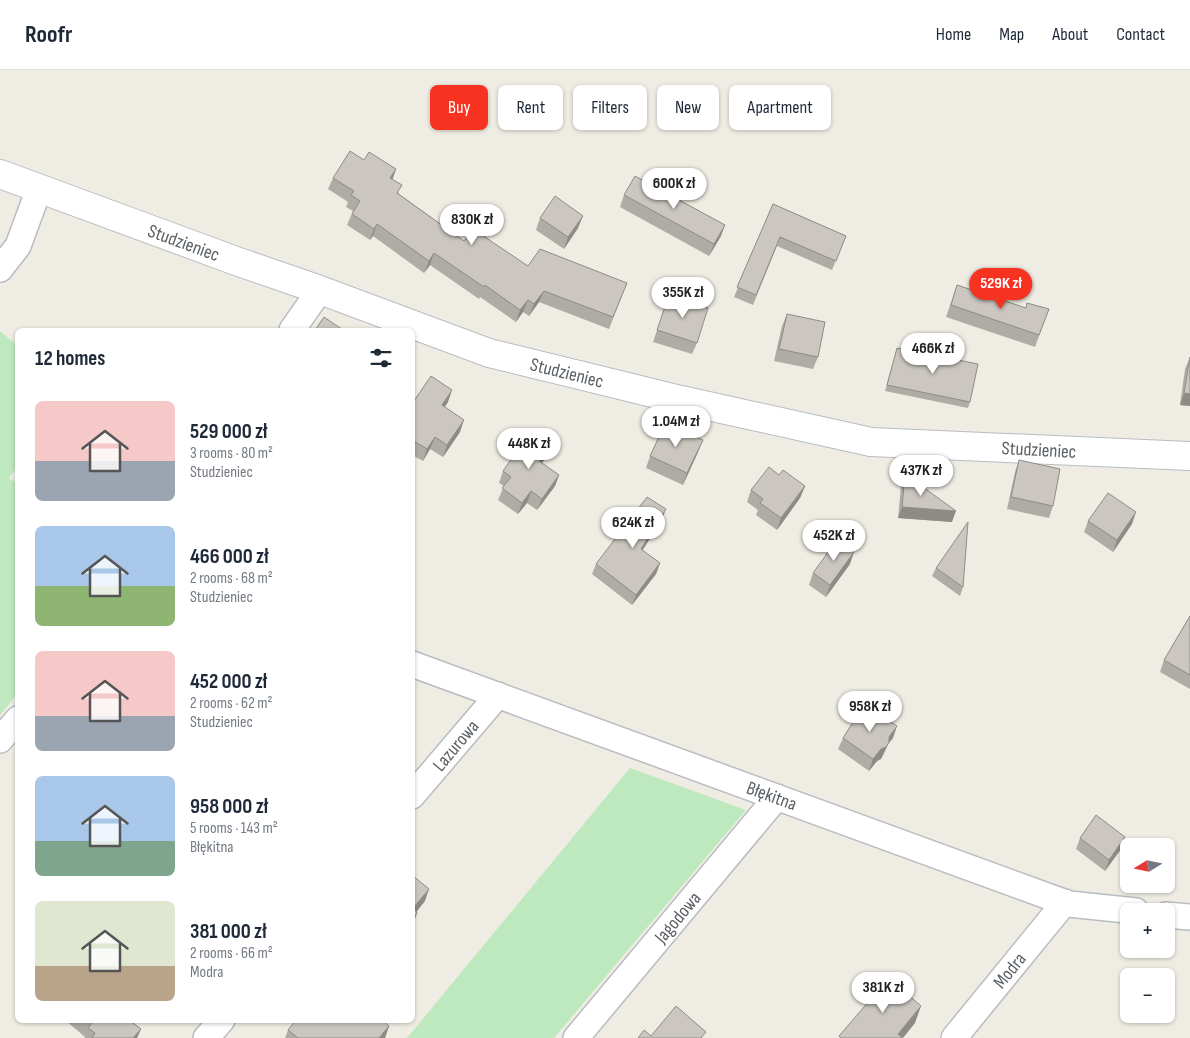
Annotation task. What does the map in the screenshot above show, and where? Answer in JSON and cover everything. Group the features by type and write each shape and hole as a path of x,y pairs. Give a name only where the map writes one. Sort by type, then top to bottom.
{"street":[{"name":"Studzieniec","path":"0,174 489,352 681,400 871,442 1190,456"},
{"path":"0,269 18,246 40,188"},
{"path":"293,328 320,290"},
{"name":"Błękitna","path":"415,665 1069,904 1120,909"},
{"name":"Lazurowa","path":"415,792 498,695"},
{"path":"0,740 15,722"},
{"name":"Jagodowa","path":"576,1038 777,797"},
{"name":"Modra","path":"954,1038 1065,902"},
{"path":"1175,916 1190,917"},
{"path":"206,1038 219,1023"}],"green space":[{"path":"0,331 15,344 15,470 9,478 15,482 15,697 0,715"},
{"path":"630,768 746,810 554,1038 407,1038"}],"building":[{"path":"350,151 364,160 369,152 396,169 390,178 402,185 397,193 464,241 473,229 528,266 540,249 627,283 613,317 544,291 534,304 528,300 520,310 485,285 484,287 434,253 429,261 377,224 374,229 352,214 360,201 351,195 354,191 333,178"},
{"path":"635,176 725,225 714,244 624,195"},
{"path":"555,196 583,216 568,237 540,218"},
{"path":"773,204 846,236 836,261 780,237 756,295 737,287"},
{"path":"957,285 1026,308 1027,303 1049,309 1039,335 951,305"},
{"path":"669,295 708,308 697,343 657,330"},
{"path":"787,314 825,322 818,357 779,349"},
{"path":"324,317 340,328 316,328"},
{"path":"897,348 978,364 970,402 887,385"},
{"path":"1190,357 1190,394 1184,393"},
{"path":"431,376 452,390 442,405 464,420 447,445 435,437 427,449 415,442 415,400"},
{"path":"665,424 703,440 687,473 650,456"},
{"path":"528,432 549,447 539,461 559,475 542,499 531,491 522,503 502,488 511,477 503,471"},
{"path":"1019,460 1060,469 1053,506 1011,497"},
{"path":"769,467 779,475 783,470 805,486 781,518 760,503 763,499 751,490"},
{"path":"905,474 956,511 902,507"},
{"path":"1108,493 1136,512 1117,540 1088,521"},
{"path":"647,497 666,509 641,549 660,563 636,595 596,564"},
{"path":"968,522 963,587 936,568"},
{"path":"837,540 854,552 830,585 813,573"},
{"path":"1190,616 1190,675 1164,660"},
{"path":"869,707 897,726 889,737 886,747 881,749 873,759 843,738 855,719 858,722"},
{"path":"1096,815 1125,837 1120,838 1120,844 1109,860 1080,838"},
{"path":"415,877 429,889 415,906"},
{"path":"889,978 921,1006 898,1034 902,1038 841,1038 839,1036"},
{"path":"676,1006 706,1032 701,1038 638,1038 644,1030 651,1036"},
{"path":"92,1023 133,1023 141,1029 133,1038 92,1038 95,1033 88,1028"},
{"path":"294,1023 386,1023 389,1026 379,1038 298,1038 288,1030"}]}
